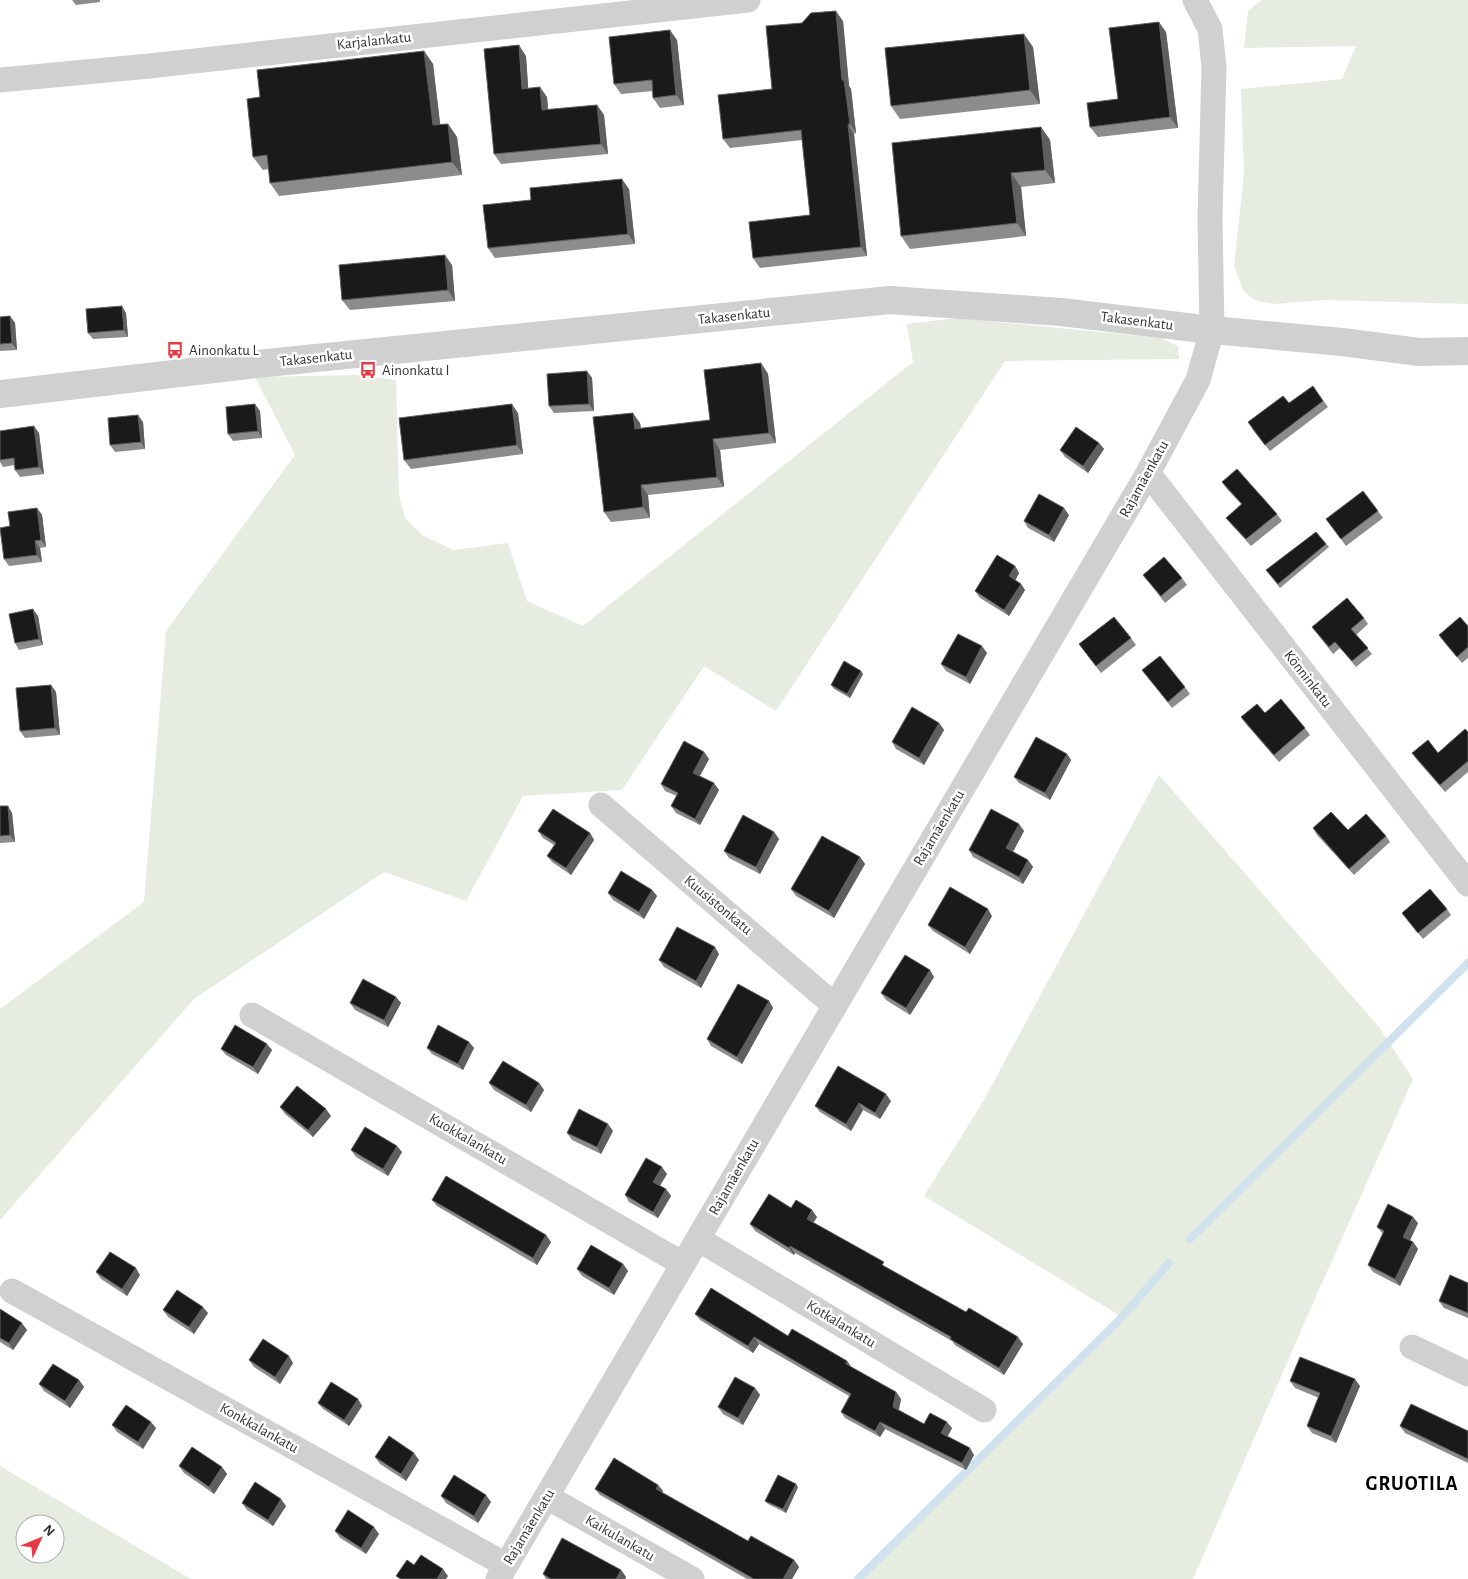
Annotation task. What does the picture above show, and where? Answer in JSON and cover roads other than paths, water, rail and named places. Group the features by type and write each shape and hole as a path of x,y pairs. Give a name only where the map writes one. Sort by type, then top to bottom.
{"street":[{"name":"Karjalankatu","path":"0,80 148,66 748,0"},
{"name":"Rajamäenkatu","path":"502,1572 1148,473 1198,380 1212,330 1210,218 1214,67 1210,29 1195,0"},
{"name":"Takasenkatu","path":"0,394 267,363 890,300 1061,312 1419,352 1468,351"},
{"name":"Könninkatu","path":"1148,473 1468,884"},
{"name":"Kuusistonkatu","path":"601,805 834,1005"},
{"name":"Kuokkalankatu","path":"252,1015 683,1264"},
{"name":"Kotkalankatu","path":"698,1239 984,1410"},
{"name":"Konkkalankatu","path":"12,1291 502,1572"},
{"path":"1412,1347 1468,1374"},
{"name":"Kaikulankatu","path":"547,1497 692,1579"}],"waterway":[{"path":"1190,1239 1468,963"},
{"path":"858,1579 1122,1317 1169,1263"}],"place":[{"name":"Ainonkatu L","path":"175,350"},
{"name":"Ainonkatu I","path":"368,370"}],"district":[{"name":"GRUOTILA","path":"1412,1484"}]}
